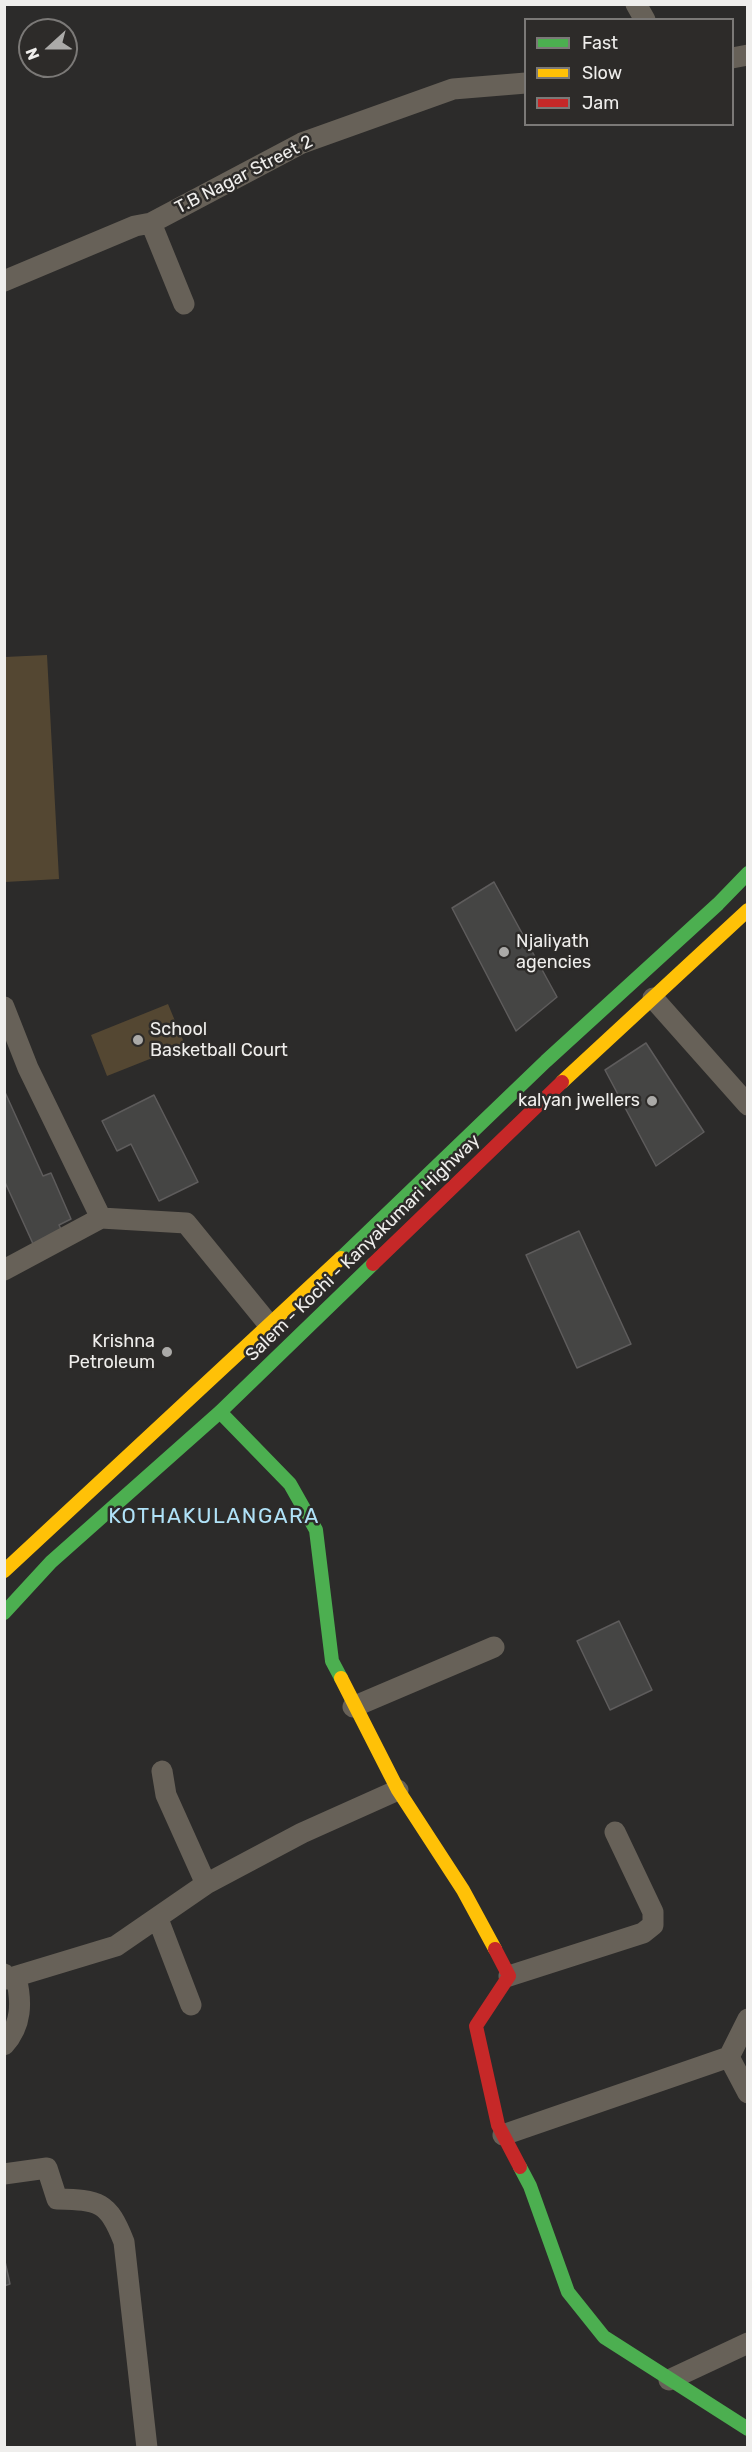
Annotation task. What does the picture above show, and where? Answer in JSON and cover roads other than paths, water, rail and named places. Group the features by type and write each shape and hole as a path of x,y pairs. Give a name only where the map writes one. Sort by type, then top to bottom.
{"main road":[{"name":"Salem - Kochi - Kanyakumari Highway","path":"4,1572 270,1326 546,1061 718,904 747,873"},
{"name":"Salem - Kochi - Kanyakumari Highway","path":"4,1613 51,1562 220,1412 559,1084 747,910"},
{"path":"220,1412 290,1484 316,1530 332,1661 353,1707 398,1790 463,1890 509,1976 476,2026 498,2125 530,2186 568,2292 604,2337 747,2429"}],"street":[{"path":"636,4 644,18"},
{"name":"T.B Nagar Street 2","path":"4,281 135,226 151,223 302,143 453,89 524,83"},
{"path":"151,223 184,304"},
{"path":"653,998 747,1105"},
{"path":"4,1007 28,1068 101,1218"},
{"path":"4,1270 101,1218 186,1223 270,1326"},
{"path":"353,1707 494,1647"},
{"path":"162,1771 166,1796 206,1884"},
{"path":"4,2045 16,2032 19,2015 10,1975 116,1946 206,1884 302,1833 398,1790"},
{"path":"509,1976 643,1933 653,1924 653,1912 615,1832"},
{"path":"158,1919 191,2005"},
{"path":"503,2135 729,2057 747,2019"},
{"path":"729,2057 747,2093"},
{"path":"4,2174 47,2168 57,2199 93,2200 114,2217 124,2242 147,2448"},
{"path":"669,2380 747,2343"}],"place":[{"name":"Njaliyath agencies","path":"504,952"},
{"name":"School Basketball Court","path":"138,1040"},
{"name":"kalyan jwellers","path":"652,1101"},
{"name":"Krishna Petroleum","path":"167,1352"}],"district":[{"name":"KOTHAKULANGARA","path":"214,1517"}]}
